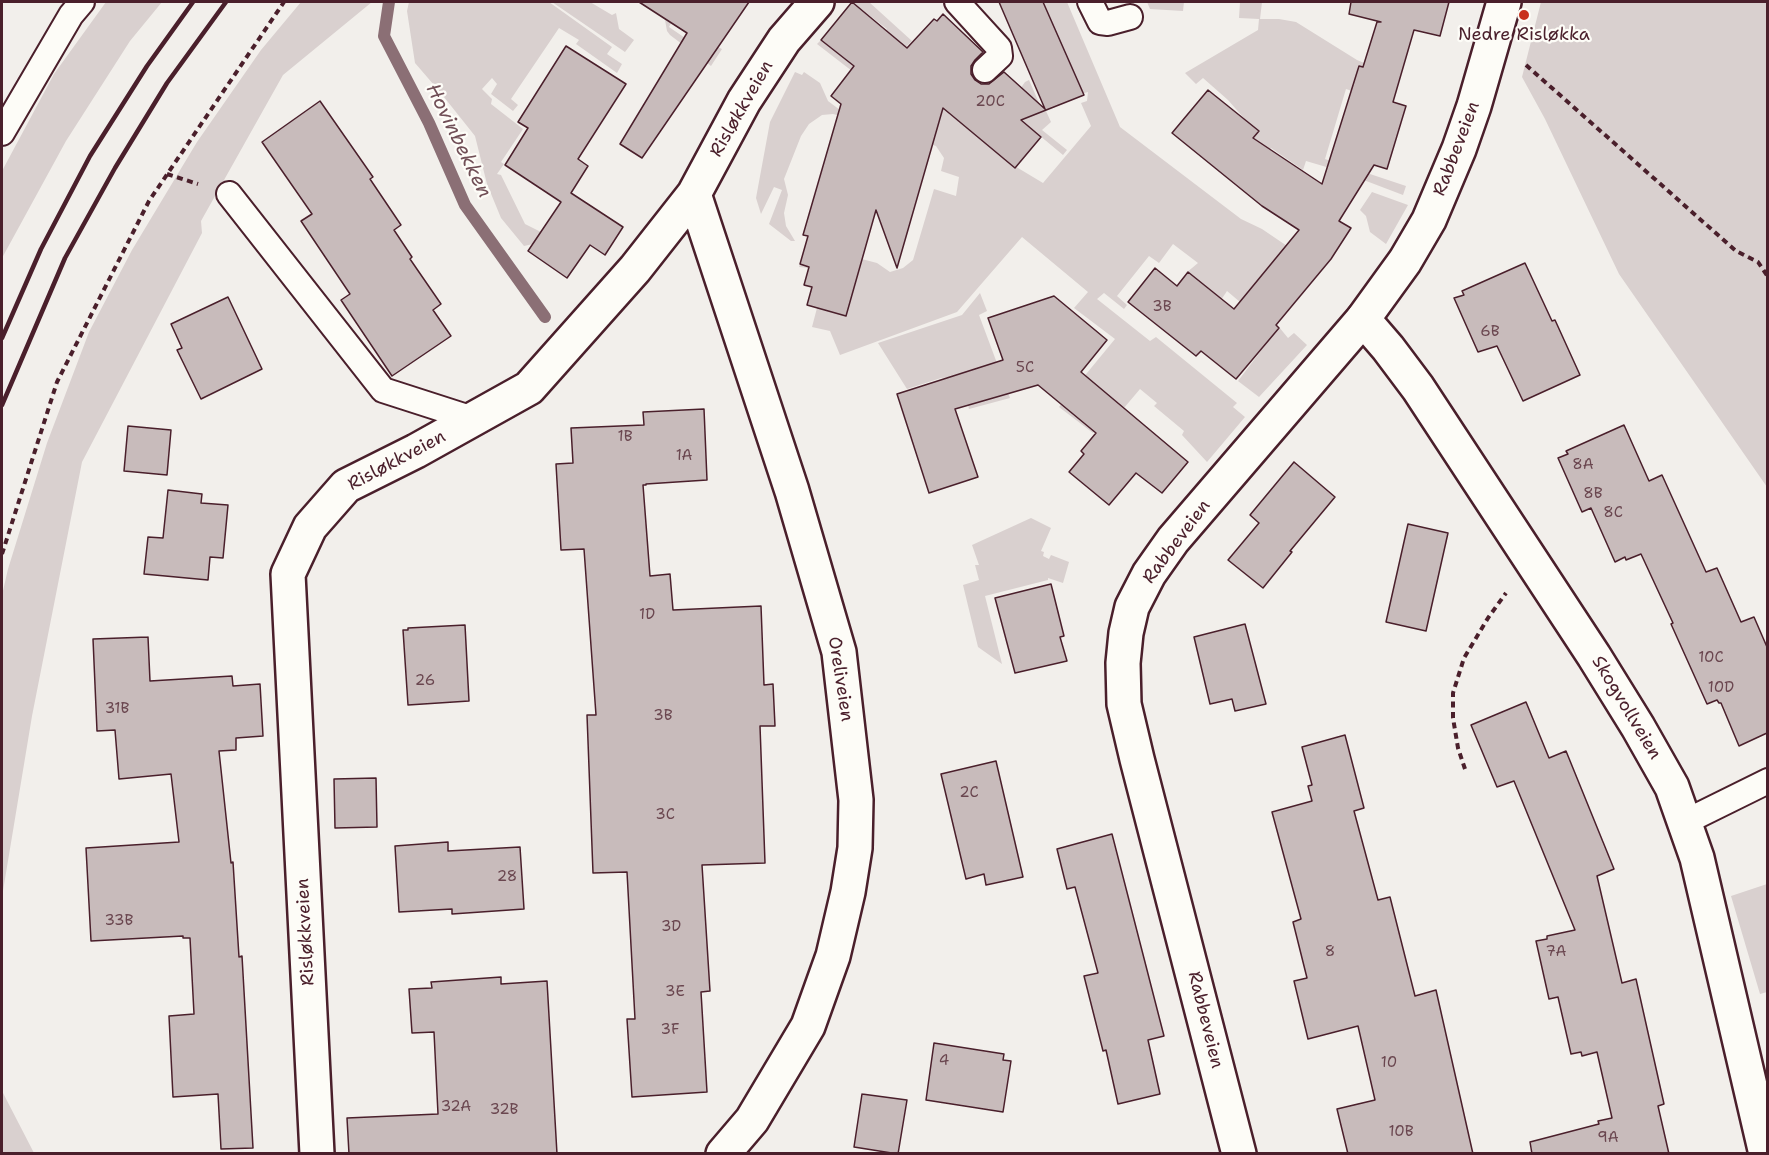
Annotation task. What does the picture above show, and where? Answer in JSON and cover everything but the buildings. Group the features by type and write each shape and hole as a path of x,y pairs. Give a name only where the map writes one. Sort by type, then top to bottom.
{"street":[{"name":"Risløkkveien","path":"317,1154 288,574 310,527 346,486 416,451 529,388 635,269 694,194 744,101 784,40 817,2"},
{"name":"Rabbeveien","path":"1239,1154 1129,726 1125,704 1123,663 1125,633 1132,607 1144,583 1173,540 1363,319 1405,261 1429,220 1445,186 1474,106 1504,2"},
{"name":"Oreliveien","path":"694,194 792,491 839,652 856,800 855,849 848,892 833,956 808,1026 752,1120 723,1154"},
{"name":"Skogvollveien","path":"1363,319 1418,388 1594,656 1672,787 1697,858 1766,1154"}],"lane":[{"path":"2,133 71,15 82,2"},
{"path":"957,2 999,48 1000,56 985,70"},
{"path":"1090,2 1100,22 1108,23 1130,17"},
{"path":"229,194 382,390 473,419"},
{"path":"1685,822 1767,781"}],"path":[{"path":"2,554 57,382 149,201 284,2"},
{"path":"1524,64 1736,251 1758,262 1767,277"},
{"path":"1464,769 1453,718 1453,693 1464,658 1488,618"}],"shaded area":[{"path":"106,2 162,2 130,41 66,141 2,258 2,171 54,74"},
{"path":"301,2 372,2 283,75 201,221 202,233 82,462 32,716 2,897 2,595 47,443 89,332 132,250 197,142 261,50"},
{"path":"409,2 549,2 612,47 607,54 622,64 617,73 576,44 579,40 559,28 511,99 518,105 513,111 491,94 497,84 492,78 482,89 492,99 491,104 523,129 501,162 504,164 497,174 501,175 525,224 541,232 533,244 524,246 501,218 487,184 475,136 415,63 407,11"},
{"path":"552,2 590,2 612,15 616,13 619,29 634,40 625,52"},
{"path":"852,2 869,2 912,41 894,59 968,93 949,114 1013,165 1043,183 1091,126 1081,103 1087,101 1088,92 1081,94 1043,2 1067,2 1120,127 1241,219 1262,229 1290,248 1240,302 1227,291 1221,300 1186,273 1198,263 1173,244 1159,263 1149,256 1117,296 1127,305 1124,309 1104,293 1097,299 1150,341 1156,337 1237,403 1233,407 1245,417 1207,462 1182,435 1184,431 1154,406 1157,403 1140,389 1124,408 1117,403 1093,433 1059,407 1115,339 1074,308 1088,292 1022,237 957,312 840,355 830,331 812,327 817,308 807,305 812,288 804,286 809,268 799,267 808,245 877,263 890,272 903,268 913,260 934,189 956,196 959,177 941,171 944,158 936,146 876,127 874,88 817,44 821,40 859,70 887,29"},
{"path":"1147,2 1184,2 1183,11 1150,9"},
{"path":"1240,2 1262,2 1260,19 1296,22 1357,60 1381,70 1371,97 1346,89 1325,159 1406,186 1403,195 1340,171 1306,161 1303,170 1271,148 1265,158 1247,146 1257,133 1228,100 1203,78 1196,84 1185,73 1258,30 1259,19 1239,18"},
{"path":"1541,2 1767,2 1767,487 1619,274 1545,119 1522,77"},
{"path":"665,20 671,23 669,27 710,55 716,46 722,49 711,66 670,35"},
{"path":"795,72 802,75 804,72 820,83 828,101 852,119 833,114 822,115 809,124 801,136 784,179 788,195 784,213 786,226 795,241 791,241 769,224 782,190 774,187 761,214 756,198 770,122"},
{"path":"1029,80 1043,112 1046,111 1051,122 1042,130 1067,150 1063,155 1015,115 1011,102 1025,82"},
{"path":"1372,192 1408,205 1386,244 1370,232 1366,216 1360,210"},
{"path":"980,293 987,311 979,315 1010,398 969,409 963,387 950,377 907,389 878,343 962,315"},
{"path":"1279,327 1288,338 1294,333 1307,345 1259,397 1238,381"},
{"path":"1031,518 1051,528 1041,551 1044,552 1043,556 1049,559 1051,555 1069,562 1063,583 1048,578 1048,580 985,596 1002,664 978,647 963,585 979,580 975,565 979,565 972,545"},
{"path":"1767,884 1767,992 1760,994 1731,896"},
{"path":"2,1091 34,1153 2,1153"}],"waterway":[{"name":"Hovinbekken","path":"389,2 384,36 429,123 465,205 545,317"}],"railway":[{"path":"2,338 41,249 90,156 147,66 193,2"},
{"path":"2,405 65,258 115,168 167,83 226,2"}],"place":[{"name":"Nedre Risløkka","path":"1524,15"}]}
